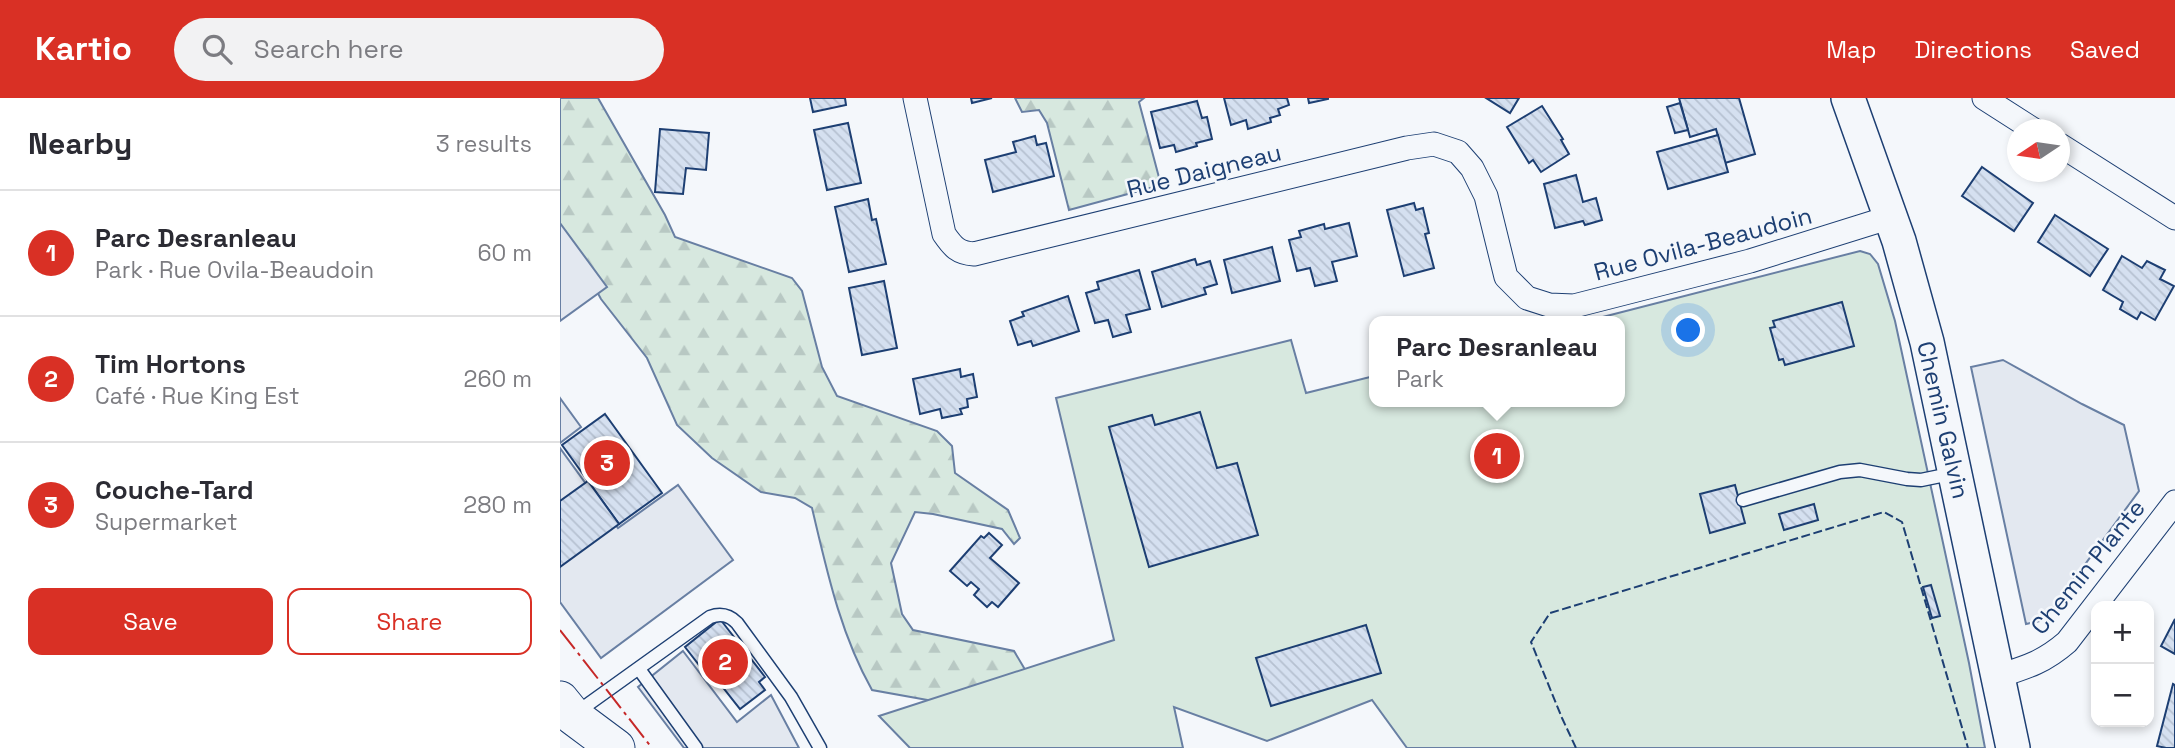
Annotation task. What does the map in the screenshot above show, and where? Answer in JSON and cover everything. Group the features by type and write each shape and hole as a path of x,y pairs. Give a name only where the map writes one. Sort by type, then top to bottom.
{"main road":[{"path":"573,721 616,748"}],"street":[{"name":"Rue Daigneau","path":"915,98 944,234 961,253 974,254 1406,148 1434,144 1458,152 1472,169 1486,196 1506,277 1527,298"},
{"name":"Chemin Galvin","path":"1849,98 1891,217 1927,342 2013,748"},
{"path":"1984,98 2017,119"},
{"path":"2070,151 2175,218"},
{"name":"Rue Ovila-Beaudoin","path":"1527,298 1549,305 1574,306 1750,261 1891,217"},
{"name":"Chemin Plante","path":"1999,676 2036,664 2067,642 2175,502"}],"lane":[{"path":"1743,500 1840,471 1860,470 1921,480 1955,472"},
{"path":"573,721 639,669 710,617 717,615 732,617 791,697 820,748"},
{"path":"639,669 696,748"}],"green space":[{"path":"560,98 598,98 675,237 792,278 802,291 822,367 837,396 937,431 952,446 955,473 1008,510 1020,538 1014,544 1002,529 915,512 891,563 902,614 913,630 1014,651 1030,678 1005,714 872,690 843,624 812,508 795,498 761,492 712,458 677,425 647,358 601,299 560,224"},
{"path":"1015,98 1144,98 1139,102 1161,185 1069,210 1047,123 1039,110 1022,112"},
{"path":"1860,251 1870,254 1878,264 1895,321 1985,748 1407,748 1372,700 1267,741 1174,707 1183,748 910,748 879,716 1114,640 1056,398 1291,340 1306,393 1369,377 1369,407 1625,407 1625,316 1606,316"}],"shaded area":[{"path":"560,223 607,287 560,321"},
{"path":"2003,360 2124,425 2139,491 2044,620 2026,624 1971,367"},
{"path":"560,398 581,427 560,443"},
{"path":"560,448 618,528 678,485 733,560 601,658 560,602"},
{"path":"683,651 737,722 771,695 799,748 684,748 638,687"}],"building":[{"path":"810,98 845,98 846,105 813,112"},
{"path":"971,98 992,98 972,103"},
{"path":"1224,98 1287,98 1289,105 1278,109 1280,115 1270,118 1271,122 1248,129 1246,120 1231,125"},
{"path":"1308,98 1328,98 1328,99 1309,103"},
{"path":"1486,98 1519,98 1510,113"},
{"path":"1679,98 1739,98 1755,154 1725,163 1716,129 1690,137"},
{"path":"1197,101 1202,118 1207,117 1212,139 1176,152 1174,145 1160,148 1151,112"},
{"path":"1680,103 1688,130 1675,133 1667,107"},
{"path":"1542,106 1563,139 1561,140 1569,154 1541,172 1533,160 1529,163 1507,127"},
{"path":"848,123 861,183 827,190 814,130"},
{"path":"660,129 709,133 706,170 686,168 683,194 655,192"},
{"path":"1718,135 1728,172 1668,189 1657,152"},
{"path":"1035,136 1037,145 1046,143 1054,176 993,192 985,160 1016,152 1013,142"},
{"path":"1982,167 2033,203 2014,231 1962,196"},
{"path":"1576,175 1583,202 1596,198 1602,220 1585,225 1583,221 1555,228 1544,184"},
{"path":"868,199 872,220 876,219 886,264 849,272 835,207"},
{"path":"1414,203 1416,210 1423,208 1429,233 1425,234 1434,268 1404,276 1387,210"},
{"path":"2055,215 2108,249 2090,276 2038,242"},
{"path":"1349,223 1357,256 1332,262 1337,281 1315,286 1310,268 1297,271 1289,240 1301,237 1299,231 1324,224 1325,229"},
{"path":"1272,247 1280,281 1232,293 1224,260"},
{"path":"2122,256 2142,268 2147,261 2165,270 2160,279 2174,286 2155,320 2141,312 2137,319 2120,309 2123,302 2103,290"},
{"path":"1195,259 1197,265 1210,261 1217,284 1204,288 1206,294 1162,307 1152,272"},
{"path":"1139,270 1150,309 1126,315 1131,332 1113,337 1108,320 1095,323 1086,293 1099,289 1097,282"},
{"path":"884,281 897,348 862,355 849,288"},
{"path":"1068,296 1079,331 1033,346 1031,341 1018,345 1010,321 1024,316 1022,312"},
{"path":"1842,302 1854,346 1785,365 1783,359 1779,360 1770,328 1775,327 1773,321"},
{"path":"960,369 961,377 973,374 977,397 967,399 968,407 960,409 962,414 942,418 940,409 920,414 913,379"},
{"path":"1200,412 1217,468 1237,463 1258,535 1149,567 1109,427 1152,415 1155,425"},
{"path":"605,414 662,493 619,524 562,445"},
{"path":"588,481 619,524 560,567 560,501"},
{"path":"1735,485 1745,523 1710,533 1700,494"},
{"path":"1814,504 1818,520 1784,530 1779,514"},
{"path":"989,533 1002,545 990,558 1019,583 998,607 992,602 987,607 974,595 979,589 971,582 967,586 950,571 981,536 984,538"},
{"path":"1931,585 1940,616 1932,618 1923,587"},
{"path":"720,619 765,677 759,682 765,690 740,709 717,680 713,683 685,647"},
{"path":"2175,619 2175,654 2161,646"},
{"path":"1366,625 1381,673 1271,706 1256,658"},
{"path":"2173,684 2175,748 2166,748 2157,746"}],"fence":[{"path":"1576,748 1531,642 1550,613 1884,512 1902,522 1968,748"}],"power":[{"path":"560,630 652,748"}],"place":[{"name":"Parc Desranleau","path":"1497,456"},
{"name":"Couche-Tard","path":"607,463"},
{"name":"Tim Hortons","path":"725,662"}]}
